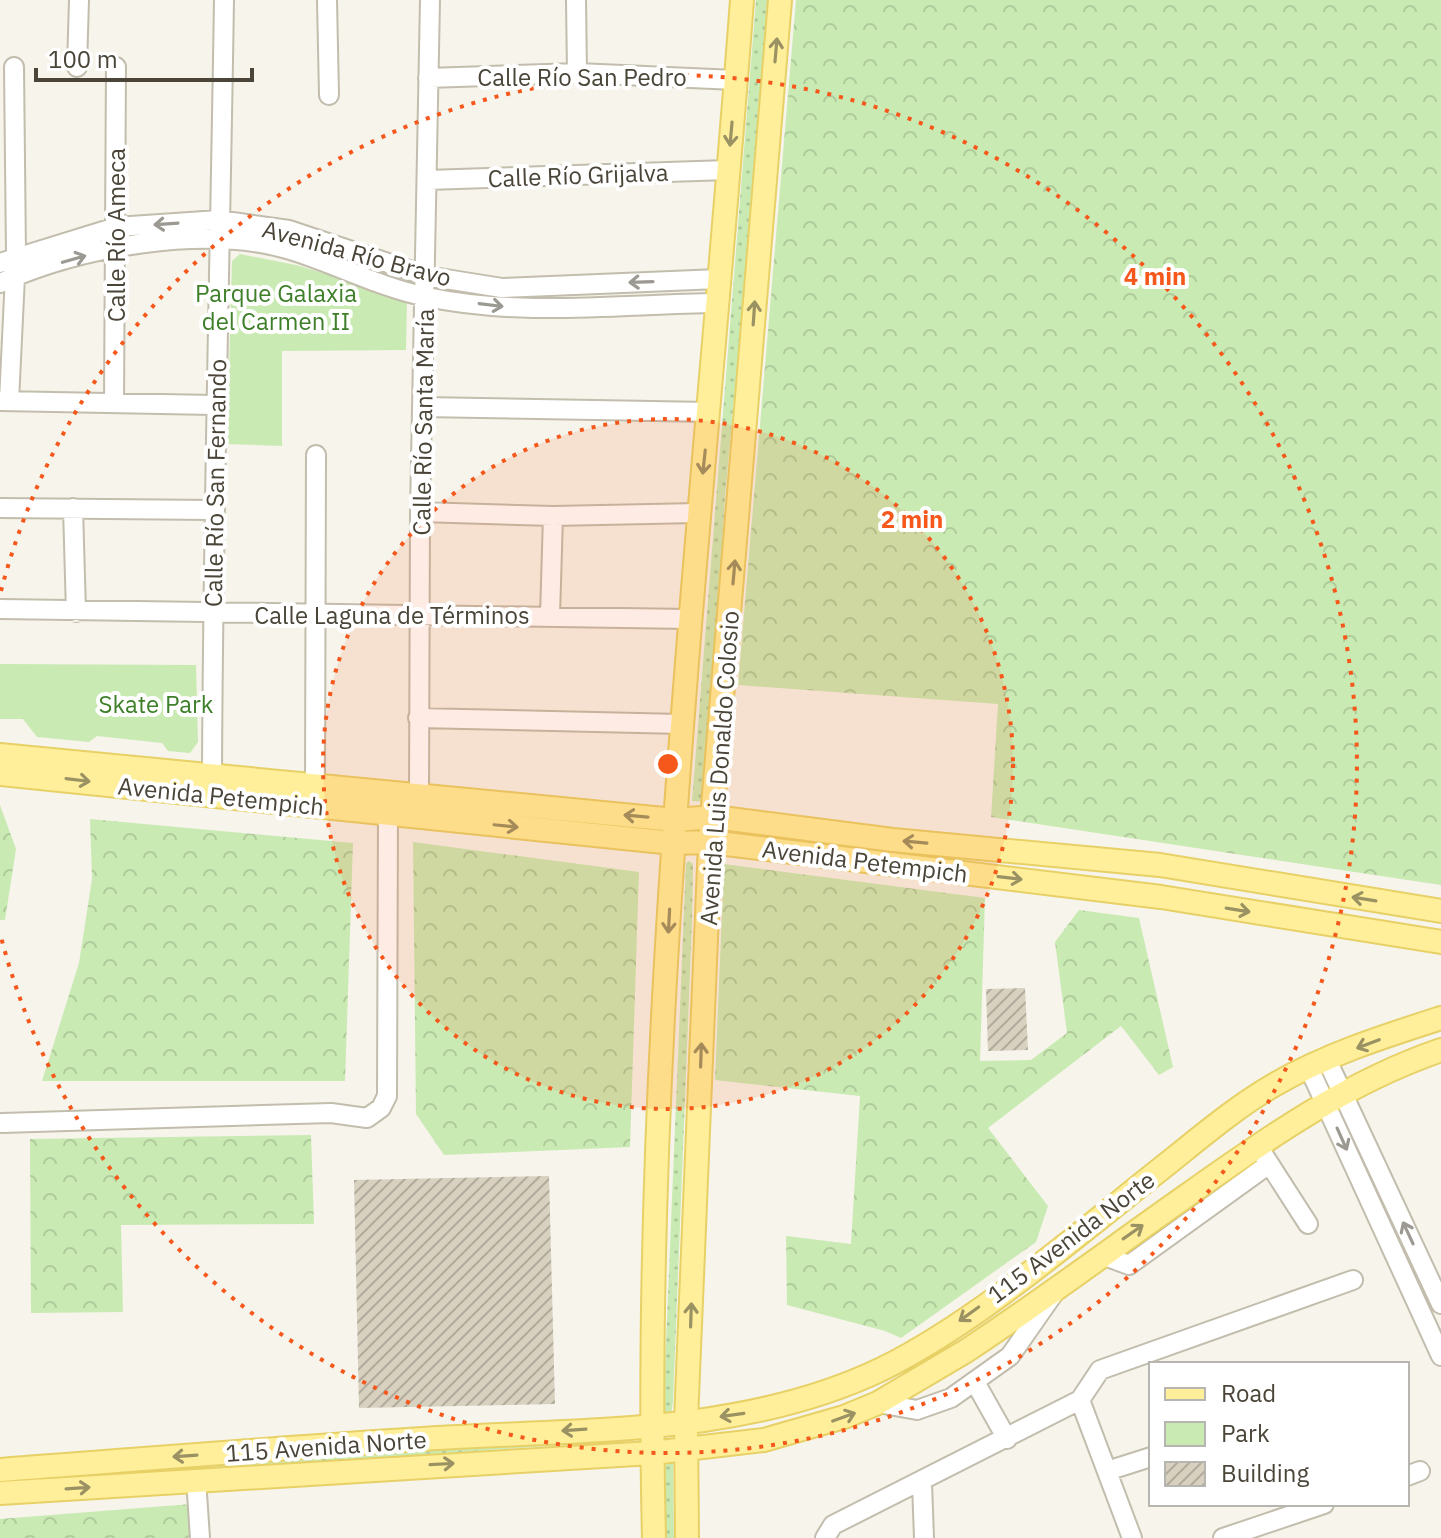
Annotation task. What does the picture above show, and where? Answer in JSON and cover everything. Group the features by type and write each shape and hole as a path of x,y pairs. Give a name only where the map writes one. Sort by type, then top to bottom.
{"main road":[{"name":"Avenida Luis Donaldo Colosio","path":"654,1538 652,1425 657,1164 673,843 742,0"},
{"name":"Avenida Luis Donaldo Colosio","path":"687,1538 686,1421 710,842 780,0"},
{"name":"Avenida Petempich","path":"0,755 675,820 714,817 893,840 1160,865 1441,911"},
{"name":"Avenida Petempich","path":"0,774 673,843 710,842 1161,897 1441,942"},
{"name":"115 Avenida Norte","path":"0,1470 652,1425 767,1410 838,1389 887,1366 959,1321 1064,1246 1258,1095 1318,1064 1441,1018"},
{"name":"115 Avenida Norte","path":"0,1493 364,1468 652,1453 764,1440 844,1417 878,1403 930,1374 1188,1195 1263,1154 1334,1097 1388,1069 1441,1050"},
{"path":"1167,1163 1188,1195"}],"street":[{"path":"77,67 79,0"},
{"name":"Calle Río San Fernando","path":"212,774 212,510 222,240 219,220 224,0"},
{"path":"327,0 329,95"},
{"name":"Calle Río Santa María","path":"419,796 420,512 430,0"},
{"path":"576,0 577,73"},
{"path":"14,67 5,401 214,405"},
{"name":"Calle Río Ameca","path":"114,403 118,247 116,67"},
{"name":"Calle Río San Pedro","path":"428,78 577,73 736,80"},
{"name":"Calle Río Grijalva","path":"428,180 728,170"},
{"name":"Avenida Río Bravo","path":"8,259 116,227 219,220 289,230 427,276 502,288 719,279"},
{"name":"Avenida Río Bravo","path":"7,280 118,247 222,240 286,249 426,297 506,307 717,303"},
{"path":"422,407 709,412"},
{"path":"315,785 316,455"},
{"path":"0,508 212,510"},
{"path":"73,508 76,612"},
{"path":"420,512 553,516 698,513"},
{"path":"550,616 553,516"},
{"name":"Calle Laguna de Términos","path":"0,609 689,619"},
{"path":"418,718 682,724"},
{"path":"2,1123 331,1113 367,1118 381,1108 387,1096 388,813"},
{"path":"1318,1064 1434,1270 1441,1304"},
{"path":"1334,1097 1406,1281 1441,1356"},
{"path":"1102,1255 1129,1265 1263,1154 1308,1224"},
{"path":"1406,1281 1434,1270"},
{"path":"825,1538 833,1525 922,1483 1080,1400 1100,1370 1353,1280"},
{"path":"878,1403 917,1410 951,1398 1025,1340 1059,1287"},
{"path":"975,1382 1007,1439"},
{"path":"1080,1400 1132,1538"},
{"path":"1107,1471 1149,1458"},
{"path":"196,1479 200,1538"},
{"path":"922,1483 924,1538"},
{"path":"1223,1538 1318,1506"}],"green space":[{"path":"756,0 771,0 725,497 706,802 692,801"},
{"path":"796,0 1441,0 1441,885 991,817 998,704 738,685"},
{"name":"Parque Galaxia del Carmen II","path":"240,254 296,265 407,298 406,350 282,351 282,446 227,444 232,261"},
{"name":"Skate Park","path":"0,664 196,665 198,742 190,753 168,751 162,743 97,736 89,742 37,737 23,719 0,719"},
{"path":"0,805 16,849 5,920 0,920"},
{"path":"90,819 353,843 345,1081 42,1081 79,963 92,879"},
{"path":"413,842 639,872 630,1147 444,1155 416,1114"},
{"path":"689,861 693,864 692,922 673,1401 671,1416 663,1416 686,863"},
{"path":"724,864 985,898 980,1061 1031,1060 1067,1033 1055,942 1079,910 1139,918 1173,1067 1159,1075 1121,1026 988,1128 1048,1206 1036,1242 901,1338 787,1305 786,1236 851,1244 860,1096 715,1080"},
{"path":"311,1135 314,1224 121,1225 123,1312 31,1313 30,1139"},
{"path":"636,1437 636,1440 0,1484 0,1481"},
{"path":"662,1458 672,1459 673,1463 674,1538 664,1538"},
{"path":"191,1504 193,1538 0,1538 0,1519"}],"building":[{"path":"1025,988 1028,1050 988,1051 986,989"},
{"path":"549,1176 555,1404 359,1408 354,1180"}]}
